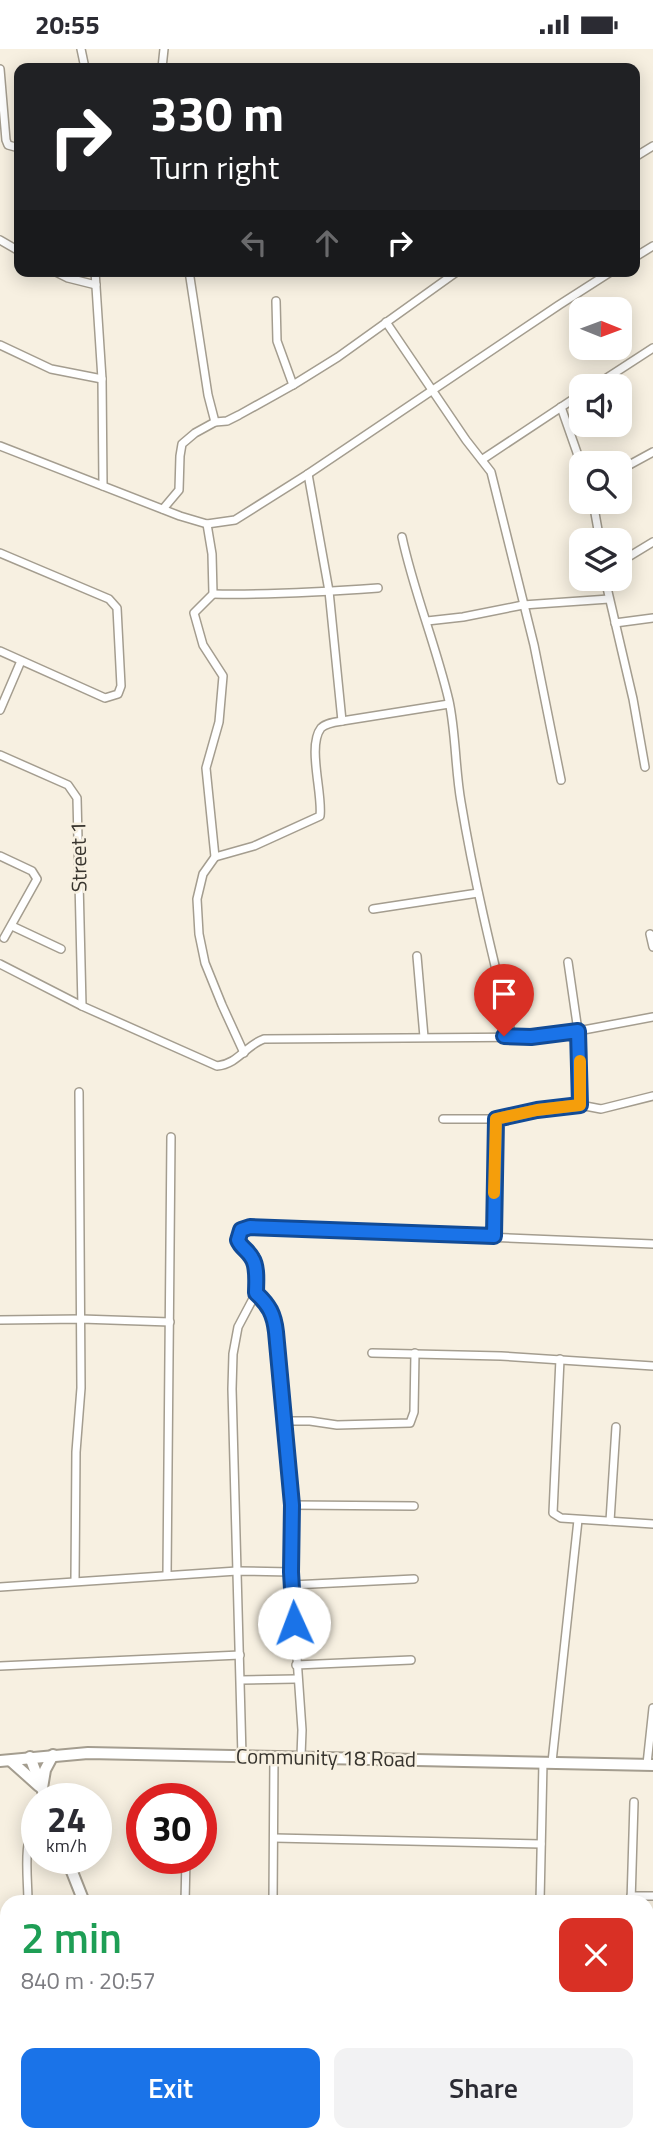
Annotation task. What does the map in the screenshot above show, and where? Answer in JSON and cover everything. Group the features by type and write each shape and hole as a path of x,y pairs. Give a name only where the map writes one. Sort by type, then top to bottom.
{"main road":[{"name":"Community 18 Road","path":"3,1761 88,1753 650,1765"},
{"path":"42,1783 53,1755"},
{"path":"30,1757 40,1783"},
{"path":"3,1761 35,1783"},
{"path":"73,1874 81,1895"}],"street":[{"path":"0,69 6,140 4,146"},
{"path":"66,277 96,285"},
{"path":"95,277 102,379 103,486"},
{"path":"190,277 208,395 215,422"},
{"path":"163,509 179,490 182,444 195,433 215,422 227,421 293,385 338,357 450,277"},
{"path":"0,446 207,524 234,520 309,474 603,277"},
{"path":"276,301 277,341 293,385"},
{"path":"386,322 466,440 491,472 534,645 561,780"},
{"path":"0,345 51,369 102,379"},
{"path":"613,374 653,348"},
{"path":"483,459 569,402"},
{"path":"561,407 576,451"},
{"path":"632,463 653,451"},
{"path":"309,474 329,591 342,720"},
{"path":"207,524 212,554 213,594 194,613 203,645 223,675 219,722 206,768 215,857"},
{"path":"402,537 411,579 427,621 449,704 460,798 478,893 512,1036"},
{"path":"632,555 653,542"},
{"path":"0,553 109,599 117,608 121,686 118,694 105,698 0,652"},
{"path":"213,594 378,588"},
{"path":"607,591 645,767"},
{"path":"427,621 523,605 609,599"},
{"path":"615,622 653,618"},
{"path":"0,710 21,661"},
{"path":"244,1053 205,963 199,934 197,899 203,874 215,857 254,846 320,815 316,750 319,731 325,725 449,704"},
{"name":"Street 1","path":"0,755 68,785 77,798 82,1006"},
{"path":"0,856 32,871 37,879 4,938"},
{"path":"373,909 478,893"},
{"path":"12,926 61,949"},
{"path":"650,933 653,947"},
{"path":"417,956 424,1037"},
{"path":"568,962 578,1031 580,1105"},
{"path":"0,964 82,1006 217,1066 227,1065 257,1041 264,1039 538,1036 653,1017"},
{"path":"75,1581 76,1452 81,1388 79,1091"},
{"path":"443,1119 496,1119 537,1110 580,1105 601,1109 653,1096"},
{"path":"494,1236 496,1119"},
{"path":"167,1575 171,1137"},
{"path":"242,1756 233,1354 238,1327 256,1293 256,1273 252,1257 241,1248 238,1240 241,1230 250,1227 653,1244"},
{"path":"256,1293 268,1303 274,1316 285,1421 292,1505 291,1572 296,1679 302,1730 301,1756"},
{"path":"0,1320 170,1322"},
{"path":"372,1353 560,1359 653,1366"},
{"path":"285,1421 348,1425 411,1423 414,1412 415,1353"},
{"path":"560,1359 553,1508 555,1517 653,1524"},
{"path":"610,1521 616,1427"},
{"path":"292,1505 414,1506"},
{"path":"540,1895 547,1762 578,1520"},
{"path":"0,1587 237,1570 291,1572"},
{"path":"292,1585 414,1579"},
{"path":"0,1666 240,1655"},
{"path":"296,1665 411,1660"},
{"path":"241,1680 296,1679"},
{"path":"650,1765 653,1708"},
{"path":"273,1895 274,1756"},
{"path":"631,1895 634,1802"},
{"path":"274,1838 541,1844"},
{"path":"28,1874 28,1895"},
{"path":"185,1895 186,1874"}],"slow traffic":[{"path":"494,1193 496,1119 537,1110 580,1105 580,1061"}],"route":[{"path":"294,1623 291,1572 292,1505 274,1316 268,1303 256,1293 256,1273 252,1257 241,1248 238,1240 241,1230 250,1227 494,1236 496,1119 537,1110 580,1105 578,1031 531,1037 504,1036"}]}
